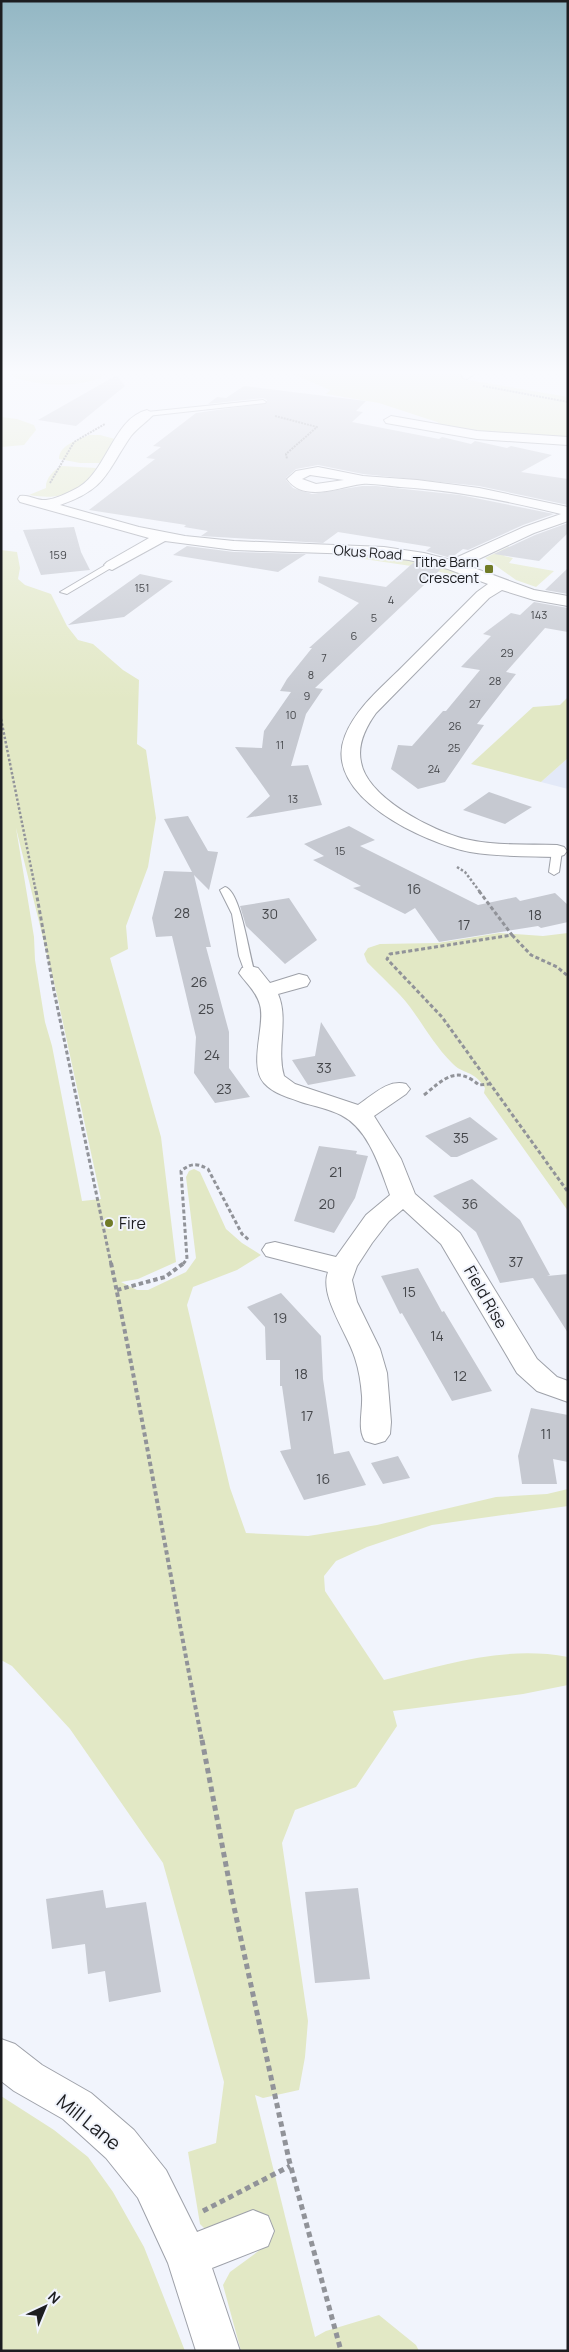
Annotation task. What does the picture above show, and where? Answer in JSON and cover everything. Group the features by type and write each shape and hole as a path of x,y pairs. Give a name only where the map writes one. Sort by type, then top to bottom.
{"street":[{"path":"46,505 80,492 91,484"},
{"path":"410,484 469,491 568,511"},
{"name":"Okus Road","path":"25,499 103,523 162,537 240,546 386,552 454,565 525,592 568,601"},
{"path":"454,565 529,530 568,516"},
{"path":"115,559 162,537"},
{"path":"501,583 483,595 370,709 359,726 350,747 351,764 359,782 374,800 419,826 458,843 557,851"},
{"path":"448,862 458,843"},
{"path":"258,982 299,981"},
{"name":"Field Rise","path":"258,982 272,1006 269,1043 270,1068 273,1079 294,1092 359,1115 377,1135 404,1197 451,1238 527,1366 547,1384 568,1392"},
{"path":"359,1115 398,1089"},
{"path":"374,1434 377,1416 376,1386 362,1339 343,1299 339,1278 343,1267 377,1218 404,1197"},
{"path":"275,1250 343,1267"},
{"name":"Mill Lane","path":"1,2057 28,2078 77,2106 120,2144 152,2184 180,2241 218,2351"},
{"path":"180,2241 253,2231"}],"lane":[{"path":"64,592 115,559"},
{"path":"554,872 557,851"},
{"name":"Field Rise","path":"225,890 237,914 244,956 258,982"}],"path":[{"path":"25,499 20,497 49,484"},
{"path":"1,719 27,839 54,991 117,1290 234,1907 290,2166 342,2351"},
{"path":"448,862 465,872 512,935 530,955 548,962 568,976"},
{"path":"512,935 387,956 387,959 442,1017 568,1192"},
{"path":"424,1095 448,1074 457,1073 465,1076 479,1086 490,1084"},
{"path":"117,1290 150,1283 183,1266 187,1259 181,1172 184,1167 192,1163 199,1164 208,1169 242,1234 253,1242 275,1250"},
{"path":"180,2241 290,2166"}],"shaded area":[{"path":"568,758 568,789 541,782"}],"green space":[{"path":"84,484 68,494 59,496 29,495 46,488 46,485"},
{"path":"508,547 512,547 504,556 513,558 509,563 554,571 536,587 516,580 485,558"},
{"path":"1,550 17,552 20,568 18,579 25,585 51,594 67,626 78,640 93,644 123,670 139,680 137,744 146,750 156,818 148,867 126,926 128,949 110,958 161,1137 176,1262 138,1279 121,1282 137,1290 148,1290 186,1272 196,1258 186,1177 189,1171 194,1169 200,1172 226,1229 242,1243 261,1255 237,1270 193,1287 187,1305 230,1488 246,1533 308,1536 377,1525 496,1497 547,1494 568,1489 568,1506 432,1525 367,1547 336,1561 324,1576 325,1591 384,1680 452,1663 498,1655 521,1653 568,1657 568,1685 523,1694 393,1711 397,1726 356,1787 295,1810 282,1843 308,2021 305,2057 299,2090 263,2098 255,2095 315,2337 326,2331 379,2315 416,2345 419,2351 241,2351 223,2285 230,2272 264,2247 207,2231 200,2224 188,2152 216,2143 224,2082 163,1863 70,1729 12,1666 1,1660","holes":["16,828 57,995 101,1199 82,1201 52,1046 45,1022 35,960 34,937"]},
{"path":"339,553 390,557 438,565 479,580 411,566 337,555"},
{"path":"568,697 568,758 541,782 471,764 533,707 560,705"},
{"path":"499,933 543,936 568,933 568,1211 484,1093 485,1088 481,1082 456,1067 435,1043 405,1001 367,962 364,954 368,948 380,944 438,943"},
{"path":"1,2096 54,2130 88,2157 113,2192 144,2247 185,2351 1,2351"}],"building":[{"path":"123,484 289,484 293,488 312,494 362,486 376,486 460,495 554,514 523,525 468,550 463,549 451,558 426,551 431,547 338,532 323,543 201,536 208,531 184,527 186,525 89,510"},
{"path":"457,484 568,484 568,505 479,486"},
{"path":"568,523 568,533 539,561 494,554 535,535"},
{"path":"74,527 81,552 90,570 41,575 23,530"},
{"path":"187,546 234,552 306,554 278,572 173,555"},
{"path":"413,563 441,569 315,688 323,689 306,714 291,766 308,765 322,805 246,818 270,796 235,747 262,748 264,731 291,692 280,691 287,679 312,648 309,648 359,603 318,582 319,576 386,587"},
{"path":"568,568 568,594 545,590"},
{"path":"140,574 173,581 124,617 68,625"},
{"path":"534,602 568,608 568,632 545,628 506,672 516,674 477,724 484,725 445,782 418,789 391,769 398,745 412,746 443,711 446,711 480,670 461,667 491,636 483,634 511,613 520,615"},
{"path":"489,792 532,807 505,824 463,810"},
{"path":"188,816 208,851 218,852 209,890 194,875 211,947 206,947 229,1032 229,1068 250,1097 215,1103 194,1073 196,1037 172,936 156,937 152,918 164,871 192,872 164,819"},
{"path":"349,826 375,840 360,846 478,905 516,897 520,901 555,893 568,905 568,922 541,928 538,926 439,942 415,908 405,914 353,888 361,886 313,860 324,856 304,844"},
{"path":"289,898 317,940 285,964 246,926 240,906"},
{"path":"321,1022 356,1076 308,1085 292,1060 315,1056"},
{"path":"470,1117 498,1139 457,1157 451,1157 425,1136"},
{"path":"319,1146 357,1151 356,1154 368,1156 355,1198 334,1233 294,1221"},
{"path":"472,1179 520,1220 550,1275 547,1276 568,1274 568,1333 533,1278 500,1283 476,1232 433,1196"},
{"path":"418,1268 442,1312 444,1311 492,1391 452,1401 402,1313 400,1314 381,1276"},
{"path":"281,1293 321,1336 323,1379 334,1454 349,1451 366,1485 304,1500 280,1451 291,1449 282,1386 280,1386 280,1360 266,1360 265,1327 247,1307"},
{"path":"531,1408 568,1415 568,1462 553,1459 557,1484 522,1484 518,1456"},
{"path":"398,1456 410,1478 383,1484 371,1463"},
{"path":"358,1888 370,1979 315,1983 305,1892"},
{"path":"103,1890 106,1908 146,1902 161,1992 109,2002 105,1971 88,1974 85,1944 52,1949 46,1899"}],"place":[{"name":"Tithe Barn Crescent","path":"489,569"},
{"name":"Fire","path":"109,1223"}]}
